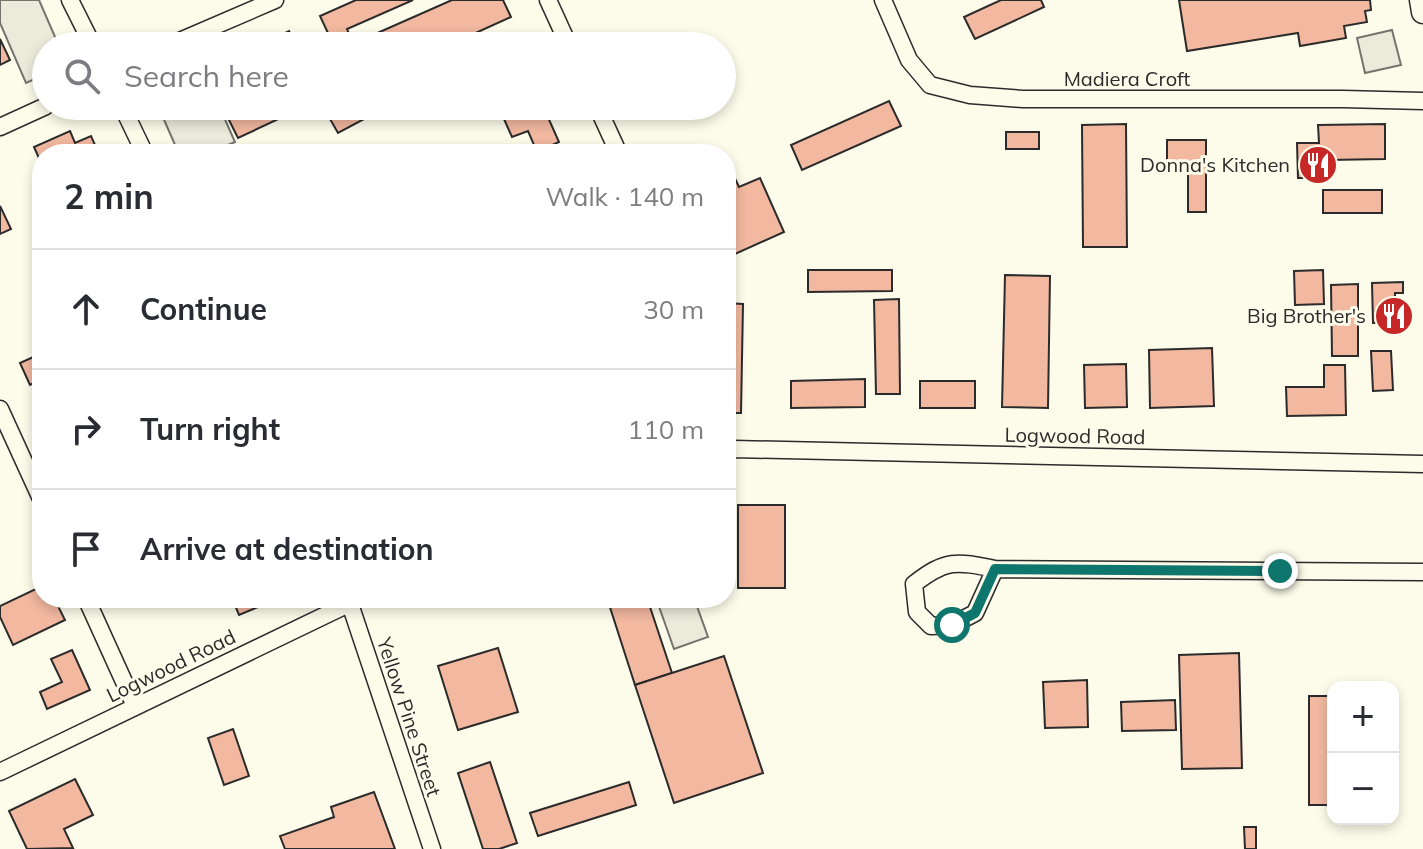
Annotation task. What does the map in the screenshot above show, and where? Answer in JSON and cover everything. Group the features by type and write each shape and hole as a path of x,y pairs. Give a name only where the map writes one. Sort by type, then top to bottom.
{"main road":[{"path":"1421,0 1423,12"}],"street":[{"path":"70,0 86,32"},
{"path":"201,32 275,0"},
{"path":"548,0 563,32"},
{"name":"Madiera Croft","path":"883,0 909,60 930,85 970,95 1023,99 1423,101"},
{"path":"0,127 32,112"},
{"path":"129,120 140,144"},
{"path":"603,120 614,144"},
{"path":"0,409 32,479"},
{"name":"Logwood Road","path":"736,451 1423,464"},
{"path":"995,569 975,613 952,625 931,626 917,612 914,584 933,569 962,562 995,569 1423,572"},
{"path":"91,608 135,706"},
{"name":"Logwood Road","path":"0,772 337,608"},
{"name":"Yellow Pine Street","path":"356,608 432,849"}],"shaded area":[{"path":"0,0 39,0 53,32 32,32 32,80 26,83 0,23"},
{"path":"1392,30 1401,65 1365,73 1357,38"},
{"path":"164,120 225,120 235,142 230,144 175,144"},
{"path":"660,608 698,608 708,637 674,649"}],"building":[{"path":"356,0 413,0 347,29 348,32 327,32 320,16"},
{"path":"452,0 503,0 511,17 478,32 380,32"},
{"path":"1001,0 1041,0 1044,7 975,39 964,17"},
{"path":"1179,0 1370,0 1371,10 1365,11 1367,22 1344,26 1346,38 1300,46 1298,33 1187,51"},
{"path":"0,39 10,60 0,65"},
{"path":"889,101 901,126 802,170 791,145"},
{"path":"229,120 276,120 238,138"},
{"path":"331,120 362,120 338,133"},
{"path":"504,120 549,120 559,142 534,144 528,131 512,137"},
{"path":"1126,124 1127,247 1083,247 1082,125"},
{"path":"1385,124 1385,159 1328,160 1328,178 1298,178 1297,143 1319,143 1318,125"},
{"path":"70,131 75,143 91,136 95,144 41,144"},
{"path":"1006,132 1039,132 1039,149 1006,149"},
{"path":"1167,140 1206,140 1206,212 1188,212 1188,166 1167,166"},
{"path":"760,178 784,232 736,254 736,181 739,187"},
{"path":"1323,190 1382,190 1382,213 1323,213"},
{"path":"0,206 11,229 0,234"},
{"path":"808,270 892,270 892,291 808,292"},
{"path":"1323,270 1324,304 1295,305 1294,271"},
{"path":"1005,275 1050,276 1048,408 1002,407"},
{"path":"1403,282 1403,293 1395,293 1395,322 1373,323 1372,283"},
{"path":"1358,284 1358,356 1332,356 1331,285"},
{"path":"899,299 900,394 876,394 874,300"},
{"path":"736,304 743,304 741,413 736,413"},
{"path":"1212,348 1214,406 1150,408 1149,350"},
{"path":"1371,351 1391,351 1393,390 1373,391"},
{"path":"32,358 32,384 30,385 20,363"},
{"path":"1126,364 1127,407 1085,408 1084,365"},
{"path":"1324,365 1345,365 1346,415 1287,416 1286,387 1324,387"},
{"path":"865,379 865,407 791,408 791,381"},
{"path":"920,381 975,381 975,408 920,408"},
{"path":"738,505 785,505 785,588 738,588"},
{"path":"32,591 32,608 59,608 65,620 13,645 0,617 0,606"},
{"path":"236,608 256,608 239,615"},
{"path":"610,608 650,608 672,673 635,685"},
{"path":"498,648 518,712 458,730 438,666"},
{"path":"72,650 90,690 47,709 40,692 62,682 51,659"},
{"path":"1239,653 1242,768 1182,769 1179,655"},
{"path":"724,656 763,773 674,803 635,685"},
{"path":"1087,680 1088,727 1045,728 1043,682"},
{"path":"1309,696 1327,696 1327,805 1309,805"},
{"path":"1175,700 1176,730 1122,731 1121,702"},
{"path":"233,729 249,776 224,785 208,738"},
{"path":"490,762 517,843 499,849 483,849 458,773"},
{"path":"75,779 93,815 64,829 73,848 27,849 9,811"},
{"path":"629,782 636,805 538,836 530,813"},
{"path":"374,792 395,849 285,849 280,836 334,817 331,807"},
{"path":"1244,827 1256,827 1256,849 1245,849"}],"place":[{"name":"Donna's Kitchen","path":"1318,165"},
{"name":"Big Brother's","path":"1394,316"}],"route":[{"path":"952,625 975,613 995,569 1280,571"}]}
